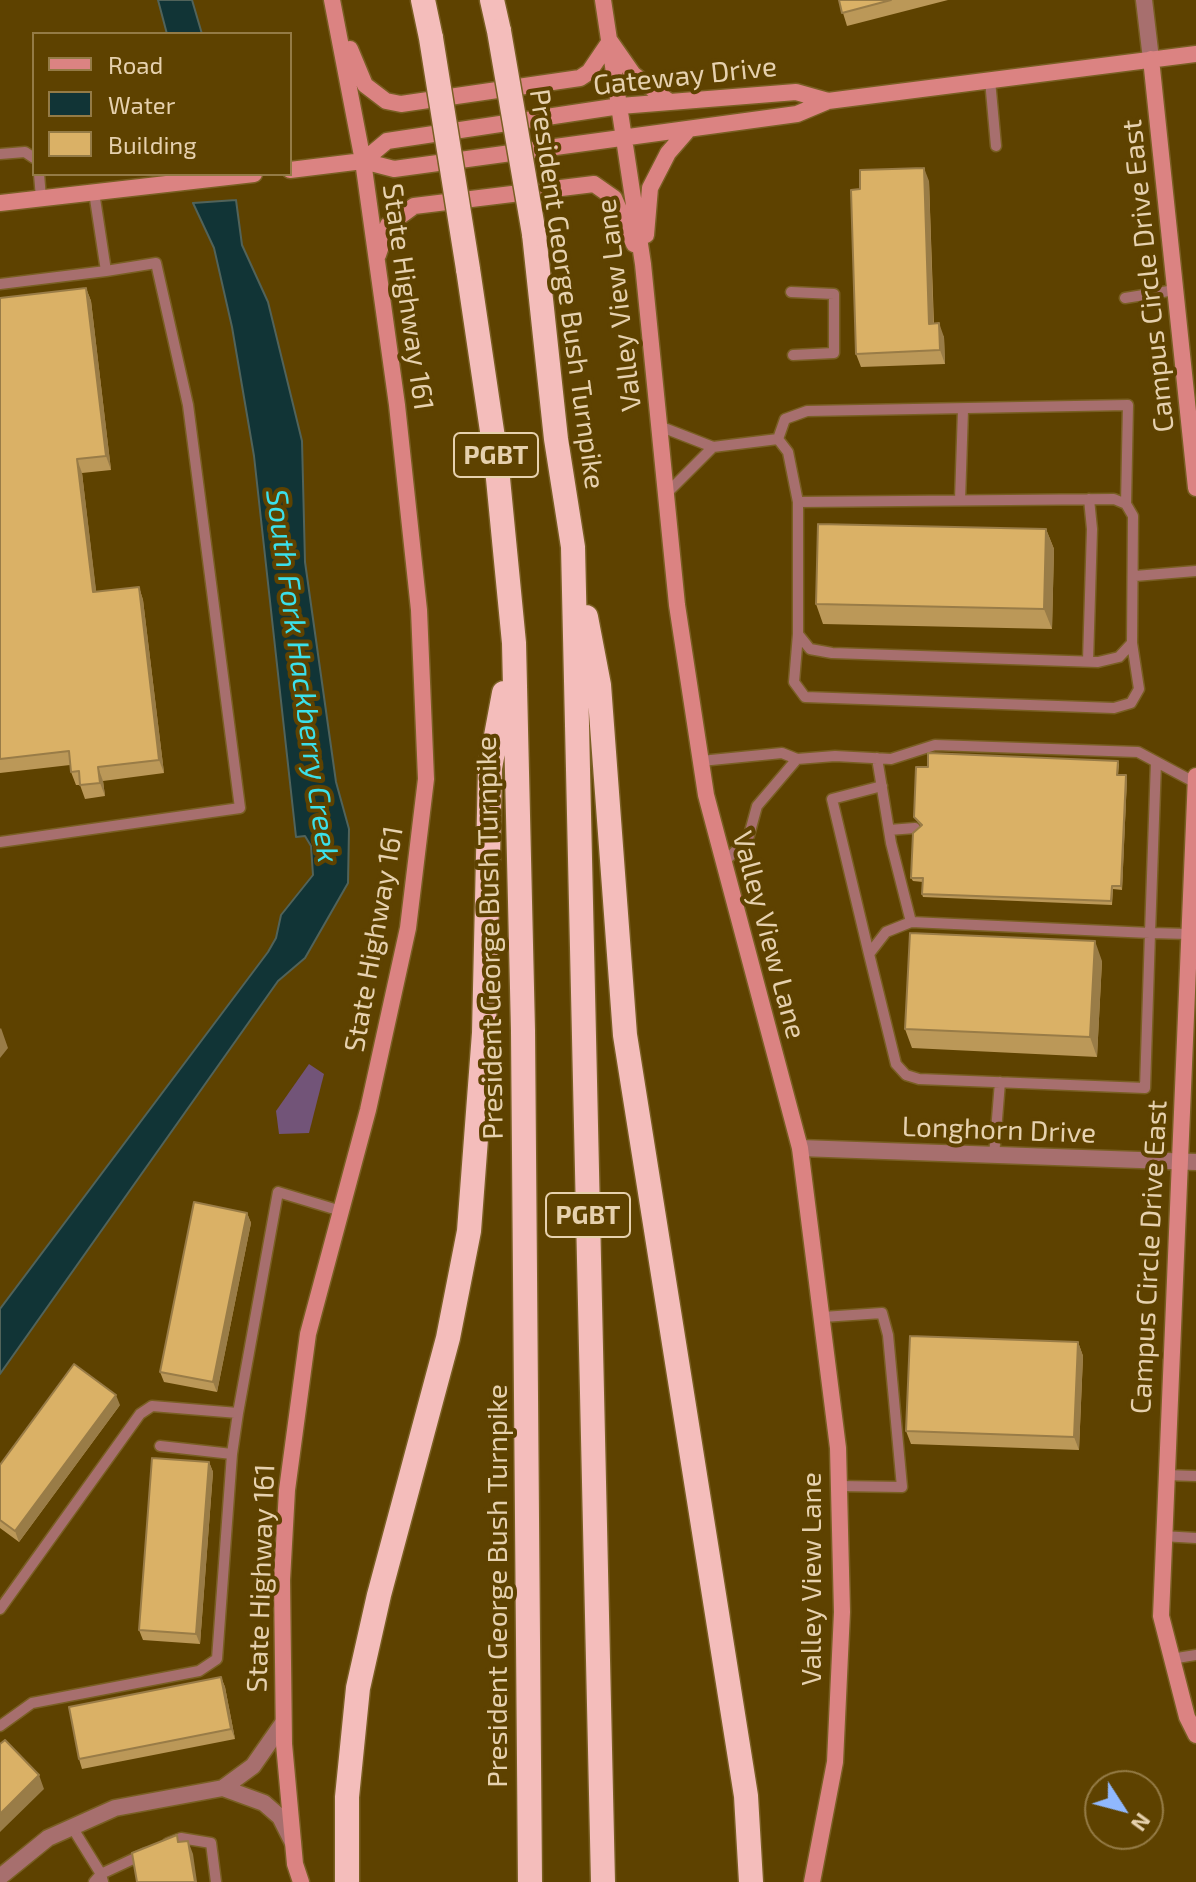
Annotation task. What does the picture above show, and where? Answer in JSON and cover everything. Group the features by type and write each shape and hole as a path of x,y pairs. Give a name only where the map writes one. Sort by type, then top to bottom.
{"highway":[{"name":"President George Bush Turnpike","path":"423,0 496,458 514,643 523,1031 530,1882"},
{"name":"President George Bush Turnpike","path":"492,0 534,234 556,439 573,547 603,1882"},
{"path":"573,547 599,685 625,1035 746,1796 751,1882"},
{"path":"347,1882 347,1797 358,1688 379,1595 448,1338 469,1231 484,1033 490,768 514,643"}],"main road":[{"name":"State Highway 161","path":"301,1882 294,1845 283,1723 282,1580 287,1490 308,1334 399,973 420,852 426,779 419,610 397,405 363,161 332,0"},
{"name":"Valley View Lane","path":"603,0 643,264 677,605 701,761 723,863 800,1148 823,1317 839,1486 842,1612 835,1762 812,1882"},
{"path":"337,18 365,85 386,101 401,104 580,78 589,72 610,41 633,74 667,100"},
{"name":"Gateway Drive","path":"292,170 363,161 394,169 625,140 797,114 828,101 1196,54"},
{"name":"Campus Circle Drive East","path":"1151,59 1196,488"},
{"name":"Gateway Drive","path":"363,161 387,141 620,106 796,92 828,101"},
{"path":"643,264 650,188 668,153 688,130"},
{"path":"0,203 236,176"},
{"path":"377,261 388,225 400,213 414,206 594,184 614,198 643,264"},
{"name":"Campus Circle Drive East","path":"1196,776 1189,934 1188,1162 1165,1475 1161,1616 1171,1659 1196,1735"}],"street":[{"path":"1144,0 1151,59"},
{"name":"Longhorn Drive","path":"800,1148 1188,1162"},
{"path":"0,1877 48,1838 115,1808 223,1788 253,1766 283,1723"},
{"path":"223,1788 264,1803 280,1817 294,1845"}],"lane":[{"path":"990,80 996,146"},
{"path":"0,154 25,152 32,157"},
{"path":"39,176 41,198"},
{"path":"94,192 106,271"},
{"path":"0,284 156,263 188,405 240,808 0,842"},
{"path":"1125,298 1175,290"},
{"path":"791,292 834,294 834,353 793,355"},
{"path":"1128,405 1126,504 1133,516 1135,576 1132,643 1139,689 1131,703 1114,708 805,697 794,682 798,634 798,502 788,452 778,439 785,419 807,411 1128,405"},
{"path":"960,500 963,410"},
{"path":"659,426 713,447 778,439"},
{"path":"666,494 713,447"},
{"path":"1088,661 1092,529 1089,499"},
{"path":"798,502 1114,499 1126,504"},
{"path":"1135,576 1196,571"},
{"path":"798,634 810,649 832,653 1088,661 1119,657 1132,643"},
{"path":"701,761 782,753 797,759 891,759 935,745 1138,752 1196,783"},
{"path":"877,758 889,830 911,922"},
{"path":"723,863 748,839 757,806 797,759"},
{"path":"882,786 832,799 896,1064 906,1075 919,1079 1145,1088 1156,762"},
{"path":"889,830 915,828"},
{"path":"869,954 886,932 911,922 1189,934"},
{"path":"994,1156 1000,1082"},
{"path":"0,1726 32,1703 199,1671 217,1659 232,1454 278,1192 341,1211"},
{"path":"823,1317 882,1313 888,1335 902,1487 839,1486"},
{"path":"0,1609 140,1414 152,1406 238,1413"},
{"path":"160,1446 232,1454"},
{"path":"1165,1475 1196,1476"},
{"path":"1162,1536 1196,1538"},
{"path":"1171,1659 1196,1655"},
{"path":"72,1827 99,1879 181,1838 211,1843 216,1882"}],"shaded area":[{"path":"309,1064 324,1074 309,1133 279,1134 276,1111"}],"water":[{"path":"158,0 192,0 201,32 166,32"},
{"name":"South Fork Hackberry Creek","path":"236,200 242,245 268,302 302,441 305,562 336,782 349,829 348,883 305,958 278,981 0,1374 0,1309 268,952 276,938 281,915 313,875 311,846 305,836 296,837 254,456 232,327 214,248 193,203"}],"building":[{"path":"839,0 891,0 842,13"},
{"path":"924,168 929,324 939,323 940,350 856,354 851,190 860,189 860,170"},
{"path":"86,288 106,456 77,459 93,592 139,587 159,760 98,767 100,783 80,785 79,771 71,772 69,751 0,759 0,298"},
{"path":"818,524 1046,529 1044,609 816,604"},
{"path":"928,753 1118,761 1117,775 1126,775 1121,886 1112,886 1111,901 922,894 923,878 911,878 913,833 922,825 914,817 916,767 928,767"},
{"path":"910,933 1095,941 1090,1037 905,1029"},
{"path":"194,1202 247,1213 213,1382 160,1372"},
{"path":"910,1336 1078,1342 1074,1437 906,1431"},
{"path":"74,1364 116,1395 15,1531 0,1520 0,1465"},
{"path":"152,1458 209,1462 196,1634 139,1630"},
{"path":"221,1677 231,1729 79,1759 69,1707"},
{"path":"5,1740 39,1775 0,1814 0,1744"},
{"path":"177,1835 178,1842 188,1841 195,1882 137,1882 132,1853"}]}
